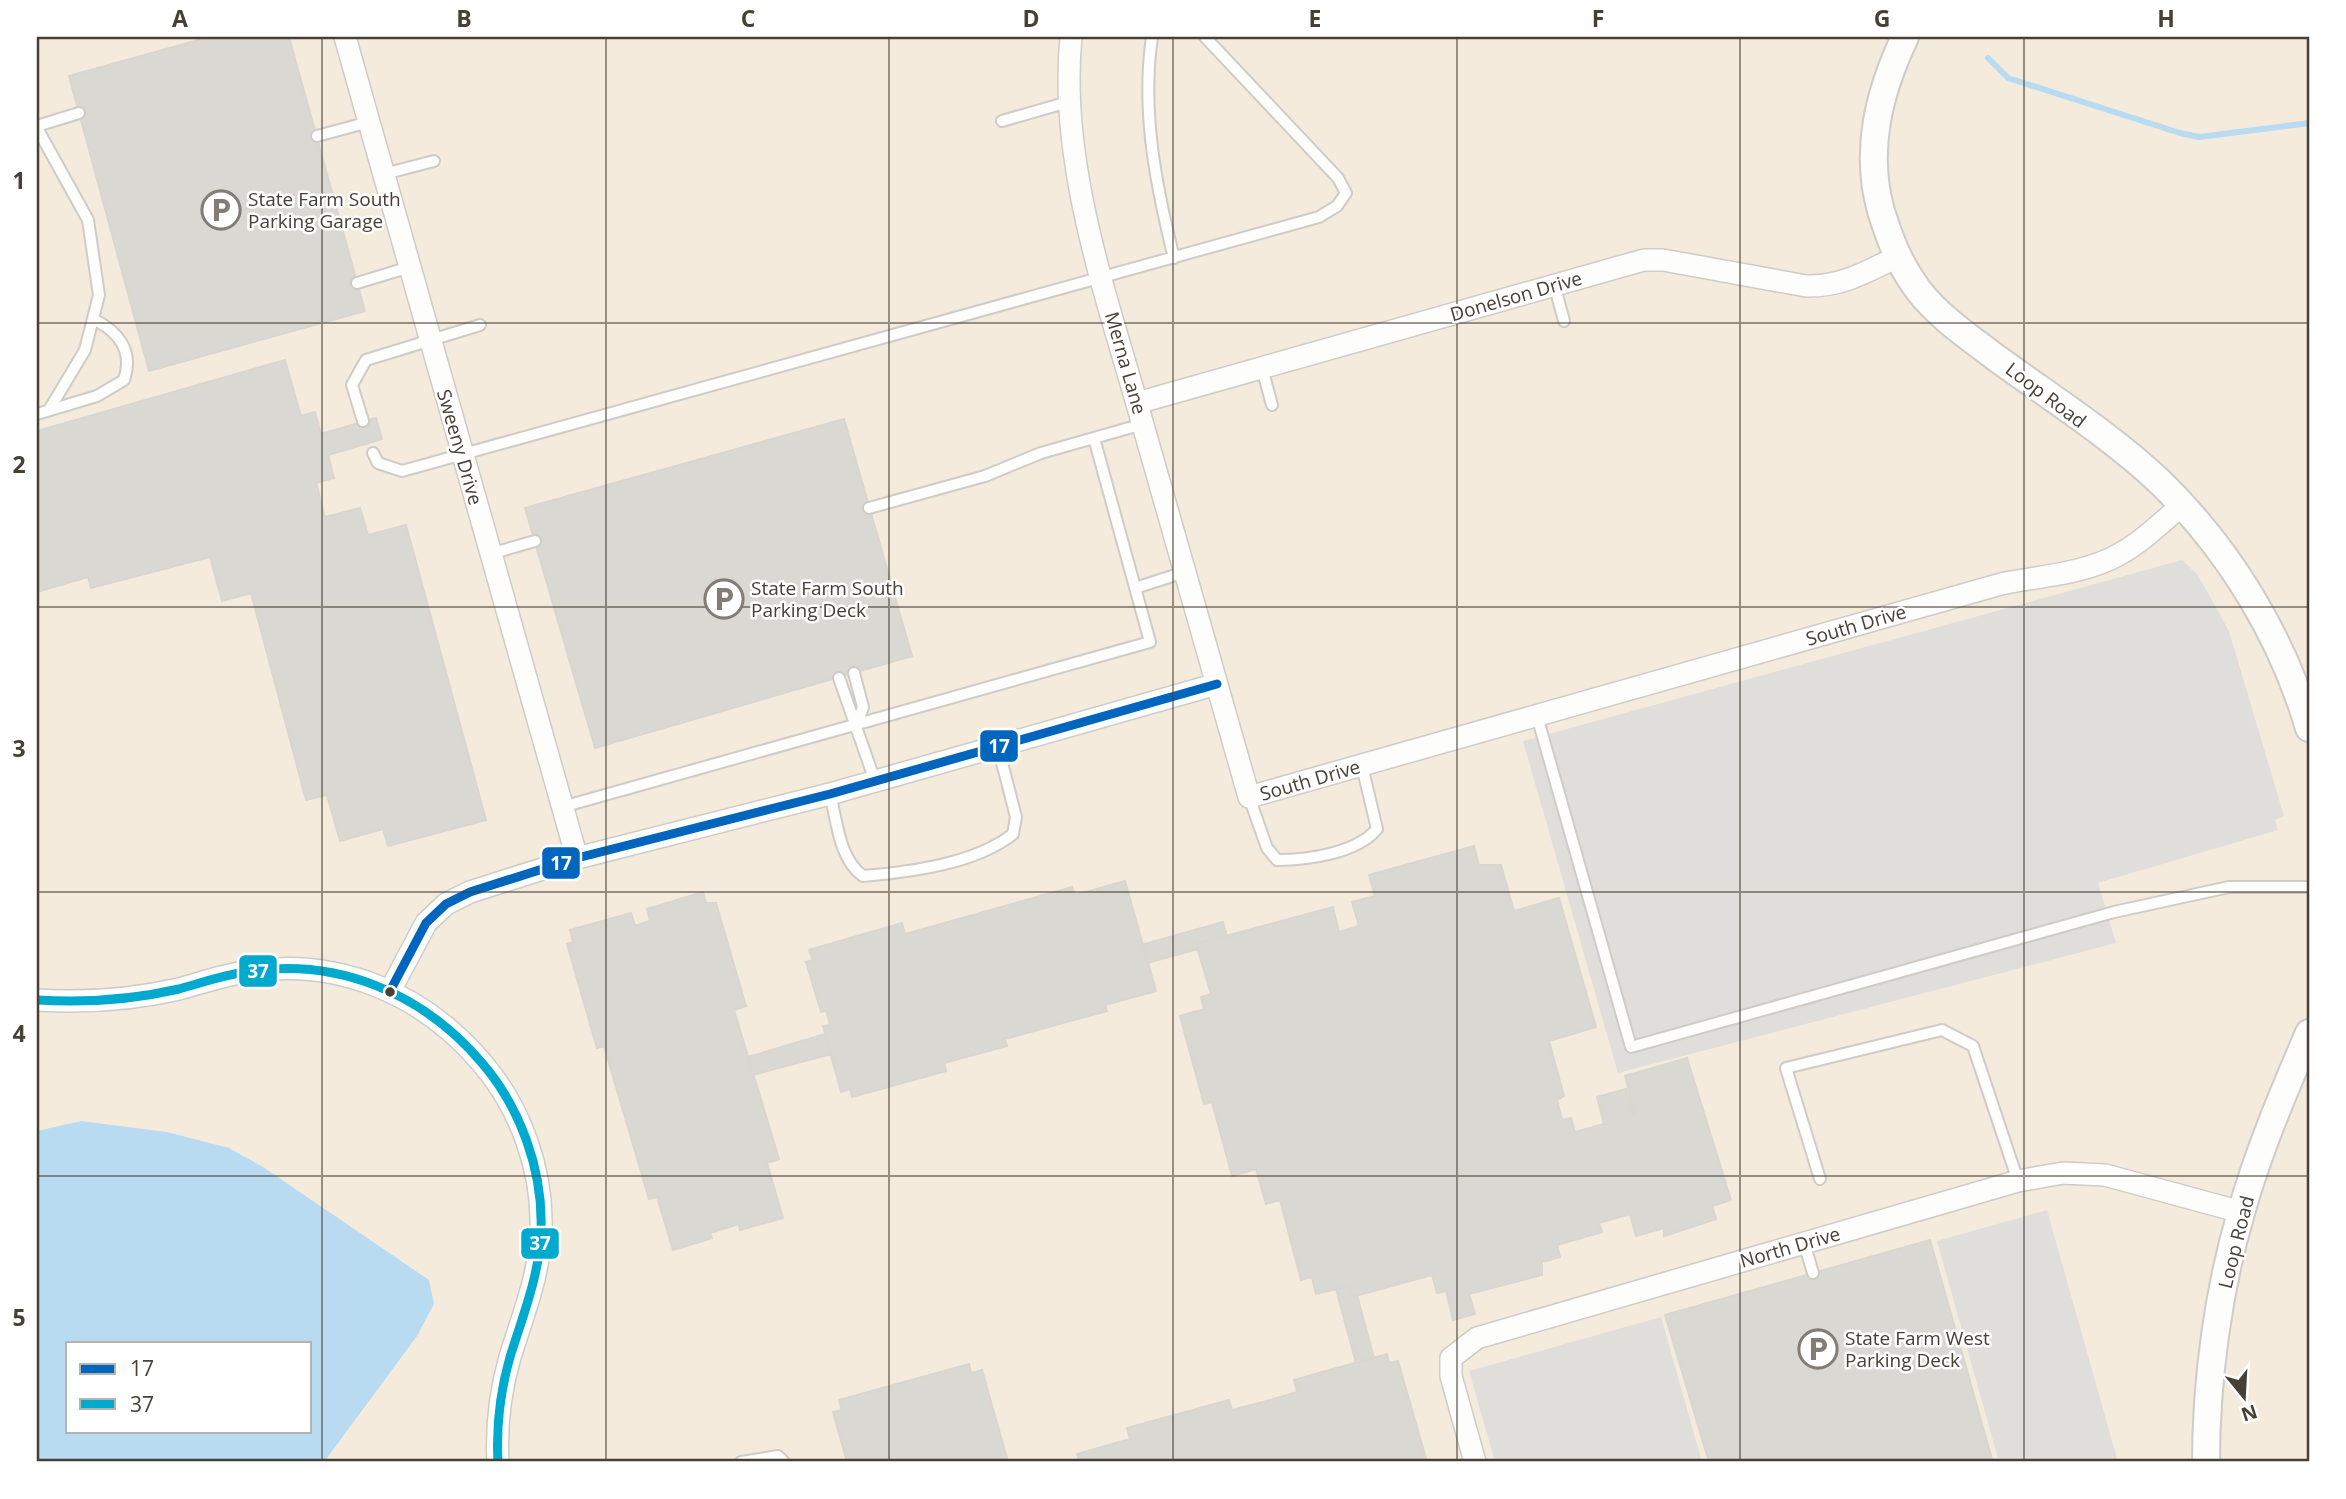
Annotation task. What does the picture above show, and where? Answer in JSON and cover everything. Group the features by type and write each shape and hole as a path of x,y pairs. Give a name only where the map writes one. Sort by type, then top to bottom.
{"street":[{"name":"Sweeny Drive","path":"345,37 577,858"},
{"name":"Merna Lane","path":"1071,37 1068,102 1079,180 1102,278 1217,684"},
{"name":"Loop Road","path":"1905,37 1882,94 1873,152 1876,193 1897,257 1920,293 1959,330 2134,460 2182,505 2223,554 2270,628 2298,689 2309,728"},
{"name":"Donelson Drive","path":"1137,403 1632,263 1664,260 1806,286 1826,286 1846,282 1897,257"},
{"name":"South Drive","path":"1217,684 1249,797 2001,584 2093,566 2117,556 2145,538 2182,505"},
{"path":"390,991 426,923 446,904 470,892 577,858 830,794 1217,684"},
{"path":"37,1000 106,1001 270,969 322,971 390,991 424,1009 457,1034 490,1073 507,1099 530,1150 537,1181 540,1250 533,1289 501,1394 497,1424 498,1462"},
{"name":"Loop Road","path":"2206,1462 2215,1348 2227,1268 2241,1212 2309,1032"},
{"name":"North Drive","path":"1475,1462 1451,1376 1451,1358 1477,1338 2018,1181 2063,1173 2105,1175 2241,1212"}],"lane":[{"path":"1152,37 1147,97 1159,197 1174,258"},
{"path":"373,453 378,463 402,471 1319,217 1337,206 1346,193 1338,178 1205,37"},
{"path":"1002,121 1068,102"},
{"path":"49,410 85,350 99,295 88,220 37,127 79,113"},
{"path":"317,136 369,122"},
{"path":"384,174 434,161"},
{"path":"358,283 410,267"},
{"path":"1554,284 1564,321"},
{"path":"37,414 97,396 124,380 129,366 126,348 110,327 93,318"},
{"path":"363,421 352,385 366,360 480,325"},
{"path":"1262,368 1272,405"},
{"path":"869,508 985,476 1041,453 1143,424"},
{"path":"562,807 1150,642 1094,438"},
{"path":"490,554 535,541"},
{"path":"1135,588 1185,572"},
{"path":"854,673 863,707 858,724"},
{"path":"839,678 848,709 858,724 875,781"},
{"path":"1537,716 1632,1047 2114,912 2229,887 2309,887"},
{"path":"830,794 844,851 852,869 863,876 947,861 997,847 1013,834 1016,817 998,747"},
{"path":"1249,797 1267,849 1277,860 1310,857 1367,841 1377,829 1362,766"},
{"path":"1820,1179 1786,1068 1942,1030 1973,1046 2018,1181"},
{"path":"1804,1243 1813,1273"},
{"path":"741,1462 778,1456 784,1462"}],"shaded area":[{"path":"37,37 2309,37 2309,1462 37,1462"},
{"path":"2182,560 2198,575 2229,631 2284,816 2275,820 2278,830 2098,883 2116,943 1618,1073 1523,741"},
{"path":"2047,1210 2118,1462 1999,1462 1937,1241"},
{"path":"1661,1317 1702,1462 1495,1462 1469,1371"}],"water":[{"path":"81,1121 167,1132 229,1148 263,1167 429,1280 434,1304 417,1336 324,1462 37,1462 37,1131"}],"building":[{"name":"State Farm South Parking Garage","path":"209,37 289,37 365,311 149,371 69,76"},
{"path":"285,360 301,416 315,412 321,434 376,418 382,439 328,455 334,478 316,483 325,517 360,508 368,535 406,525 486,820 388,846 383,829 340,841 327,795 306,800 251,593 222,601 210,557 91,588 88,577 37,592 37,431"},
{"name":"State Farm South Parking Deck","path":"844,419 912,656 595,748 525,508"},
{"path":"1474,846 1479,865 1501,865 1514,911 1559,898 1596,1027 1549,1041 1564,1096 1557,1100 1562,1120 1571,1118 1575,1132 1604,1124 1597,1097 1626,1089 1635,1114 1625,1076 1687,1058 1731,1200 1712,1206 1716,1219 1664,1236 1664,1228 1636,1236 1630,1214 1599,1223 1602,1232 1557,1245 1560,1257 1542,1262 1542,1275 1469,1294 1475,1314 1453,1320 1446,1291 1437,1293 1432,1275 1352,1297 1349,1286 1316,1294 1312,1277 1301,1280 1280,1200 1266,1204 1256,1169 1232,1176 1212,1102 1204,1104 1180,1016 1204,1009 1201,997 1211,994 1196,944 1333,907 1339,932 1359,926 1352,902 1375,896 1369,875"},
{"path":"1125,881 1156,991 1105,1005 1107,1011 1005,1039 1007,1046 944,1063 946,1071 852,1097 850,1089 841,1092 823,1026 830,1025 826,1010 821,1012 806,962 813,960 809,950 902,923 905,934 1072,887 1075,895"},
{"path":"703,892 706,903 716,903 746,1006 734,1010 779,1159 767,1163 783,1218 740,1230 739,1224 710,1233 712,1238 673,1250 657,1197 649,1199 604,1046 597,1048 567,944 573,942 570,930 631,913 635,926 650,921 647,909"},
{"path":"1223,922 1227,936 1196,944 1198,949 1147,963 1141,945"},
{"path":"825,1034 831,1054 753,1075 748,1057"},
{"name":"State Farm West Parking Deck","path":"1930,1240 1992,1459 1981,1462 1709,1462 1665,1315"},
{"path":"1349,1286 1352,1297 1357,1295 1374,1358 1356,1363 1336,1289"},
{"path":"1387,1354 1389,1363 1398,1361 1427,1462 1080,1462 1077,1454 1130,1439 1127,1428 1229,1400 1232,1410 1263,1402 1297,1392 1294,1380"},
{"path":"969,1364 971,1373 982,1370 1008,1462 847,1462 833,1412 842,1410 839,1400"}],"waterway":[{"path":"1988,58 2008,78 2199,137 2309,123"}],"transit line":[{"name":"17","path":"390,991 426,923 446,904 470,892 577,858 830,794 1217,684"},
{"name":"37","path":"37,1000 90,1001 126,998 161,993 246,972 313,970 345,976 405,999 459,1038 496,1080 518,1119 533,1162 541,1207 538,1262 501,1396 498,1462"}],"place":[{"name":"State Farm South Parking Garage","path":"221,210"},
{"name":"State Farm South Parking Deck","path":"724,599"},
{"name":"State Farm West Parking Deck","path":"1818,1349"}]}
